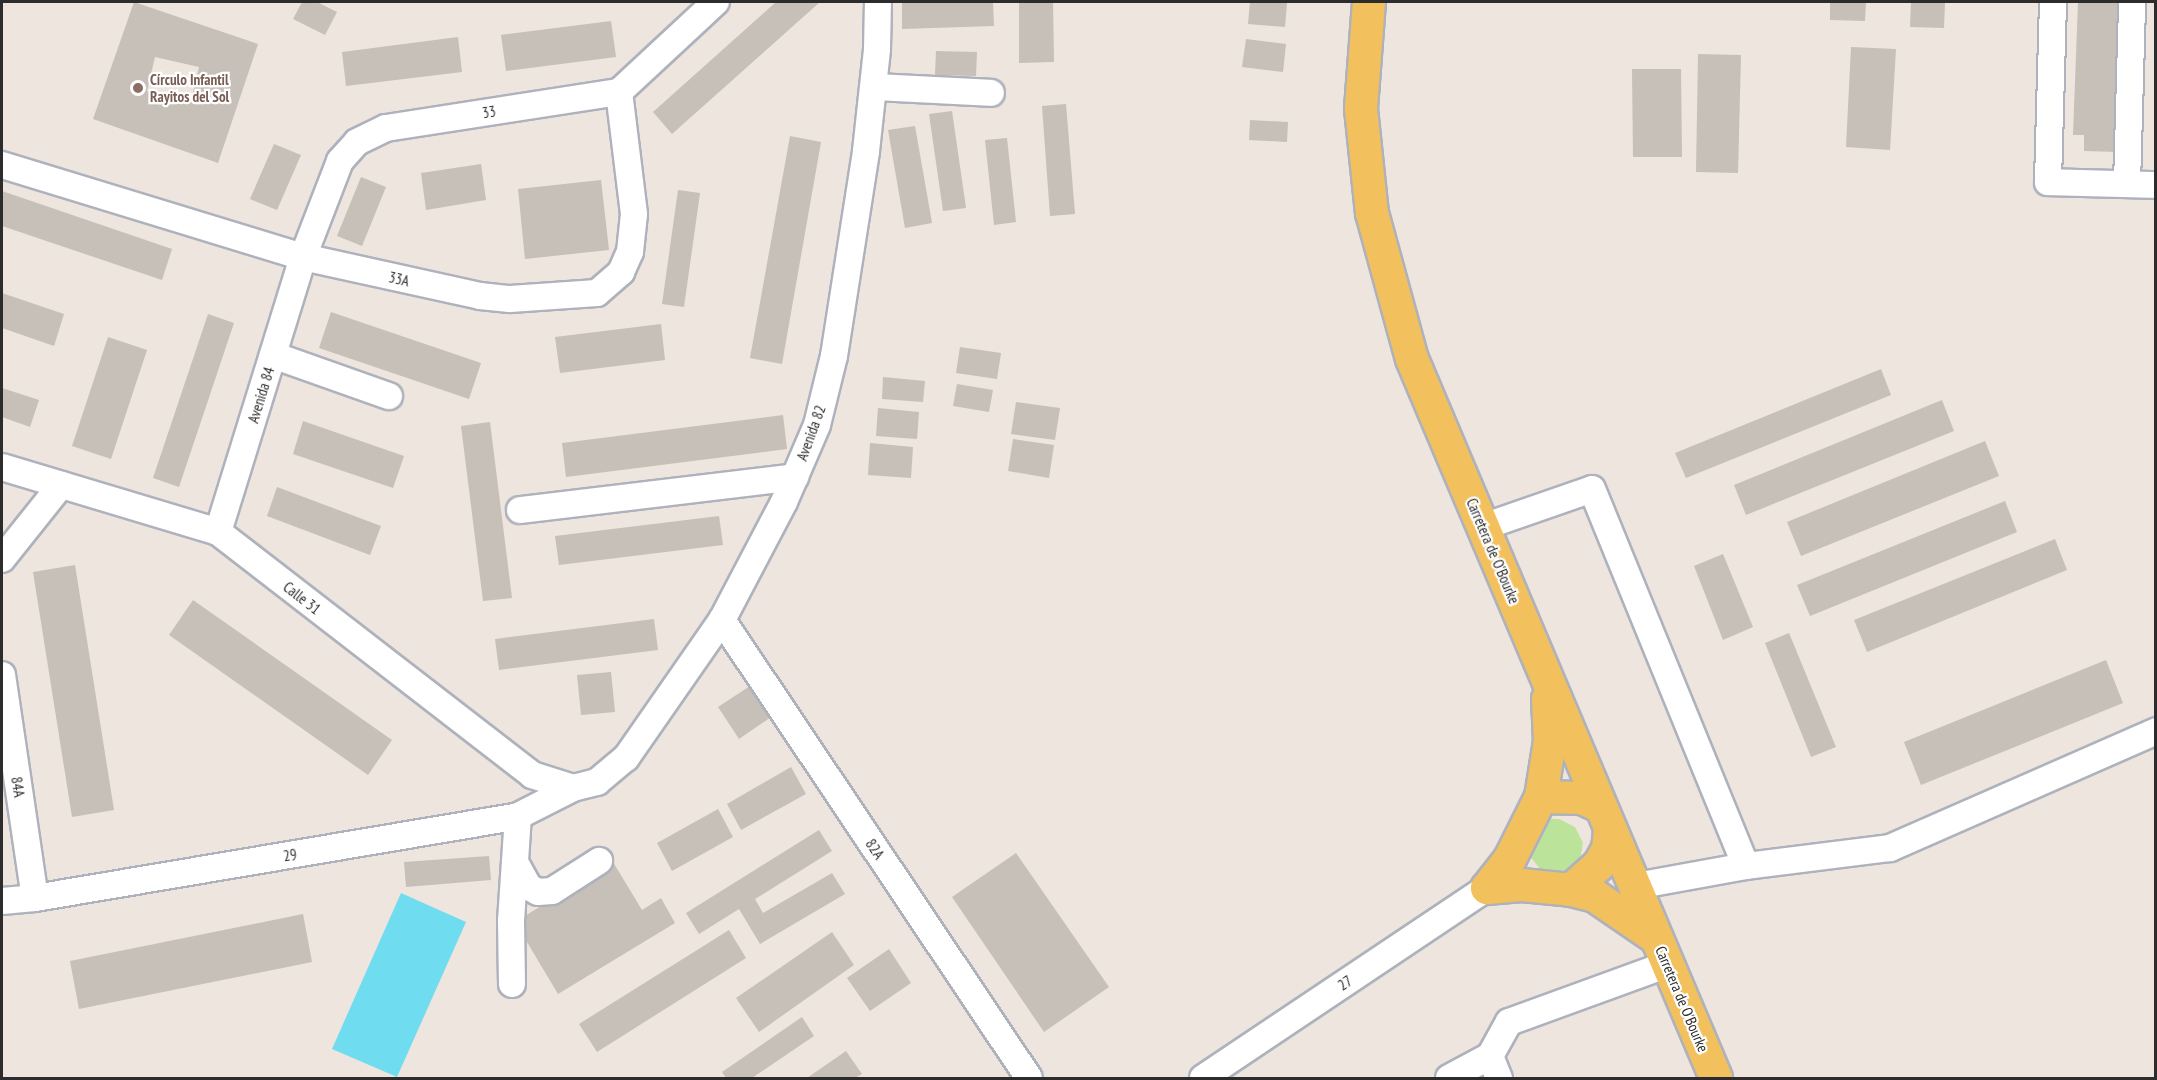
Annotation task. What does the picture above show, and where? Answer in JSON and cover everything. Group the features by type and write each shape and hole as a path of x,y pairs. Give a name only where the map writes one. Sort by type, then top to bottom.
{"main road":[{"name":"Carretera de O'Bourke","path":"1369,2 1361,109 1372,213 1412,359 1548,677 1604,818 1636,886 1716,1078"},
{"path":"1487,888 1510,859 1540,797 1550,741 1548,677"},
{"path":"1540,797 1582,798 1604,818 1608,849 1599,865 1570,890"},
{"path":"1487,888 1522,885 1570,890 1594,896 1662,951"}],"street":[{"path":"619,92 716,2"},
{"name":"Avenida 82","path":"573,788 597,782 626,758 722,620 795,477 818,425 834,356 874,87 878,2"},
{"path":"2053,2 2048,182 2156,185"},
{"path":"2127,184 2132,2"},
{"path":"874,87 991,93"},
{"name":"33A","path":"2,165 303,257 480,296 510,299 597,293 621,272 630,252 633,224 619,92"},
{"name":"33","path":"303,257 340,161 357,142 386,128 619,92"},
{"name":"Avenida 84","path":"218,532 303,257"},
{"path":"273,355 389,396"},
{"name":"Calle 31","path":"2,467 218,532 532,775 573,788"},
{"path":"520,510 795,477"},
{"path":"2,559 61,484"},
{"path":"1483,527 1592,489 1746,866"},
{"name":"82A","path":"722,620 1029,1078"},
{"name":"84A","path":"2,675 35,898"},
{"path":"1636,886 1746,866 1890,848 2156,731"},
{"name":"29","path":"2,901 35,898 518,816 573,788"},
{"path":"512,984 511,921 518,816"},
{"path":"516,864 529,887 538,892 552,891 599,861"},
{"name":"27","path":"1203,1078 1487,888"},
{"path":"1449,1078 1495,1067 1509,1022 1662,951"}],"green space":[{"path":"1550,819 1559,819 1575,827 1583,843 1580,860 1566,872 1558,874 1541,870 1529,855 1541,823"}],"water":[{"path":"401,893 466,922 397,1077 332,1049"}],"building":[{"path":"134,2 258,44 218,163 93,119","holes":["155,57 199,67 191,101 147,91"]},
{"path":"302,2 317,2 337,12 325,35 293,19"},
{"path":"776,2 820,2 672,134 653,112"},
{"path":"902,2 993,2 994,26 902,29"},
{"path":"1053,2 1054,62 1019,63 1019,3"},
{"path":"1250,2 1287,3 1285,27 1248,24"},
{"path":"1830,2 1866,2 1865,21 1830,20"},
{"path":"1911,2 1945,2 1944,28 1910,27"},
{"path":"2078,2 2124,2 2119,152 2084,151 2084,135 2073,135"},
{"path":"611,21 616,57 506,71 501,35"},
{"path":"458,37 462,72 346,86 342,52"},
{"path":"1246,39 1286,44 1283,72 1242,67"},
{"path":"1851,47 1896,49 1890,150 1846,147"},
{"path":"936,51 977,52 976,76 935,75"},
{"path":"1698,54 1741,55 1738,173 1696,172"},
{"path":"1632,69 1681,69 1682,157 1633,157"},
{"path":"1066,104 1075,214 1050,216 1042,106"},
{"path":"952,111 966,208 943,211 929,114"},
{"path":"1250,120 1288,122 1287,142 1249,140"},
{"path":"915,126 932,223 905,228 888,130"},
{"path":"790,136 821,142 782,364 750,358"},
{"path":"1007,138 1016,222 994,225 985,140"},
{"path":"274,144 301,155 277,210 250,199"},
{"path":"481,164 486,200 426,210 421,173"},
{"path":"361,177 386,187 362,246 337,236"},
{"path":"601,180 609,250 525,259 518,189"},
{"path":"678,190 700,193 684,307 662,304"},
{"path":"2,191 172,249 162,280 2,226"},
{"path":"2,293 64,314 54,346 2,328"},
{"path":"331,312 481,363 469,399 319,348"},
{"path":"208,314 234,323 179,487 153,478"},
{"path":"661,324 665,360 560,373 555,337"},
{"path":"108,337 147,350 111,459 72,446"},
{"path":"960,347 1001,353 997,379 956,373"},
{"path":"1881,369 1891,395 1686,478 1675,453"},
{"path":"883,377 925,381 923,402 882,399"},
{"path":"957,384 993,390 989,412 953,406"},
{"path":"2,388 39,400 30,427 2,417"},
{"path":"1942,400 1954,431 1746,515 1734,485"},
{"path":"1016,402 1060,408 1055,440 1011,434"},
{"path":"878,408 919,412 917,439 876,436"},
{"path":"783,415 787,449 566,477 562,443"},
{"path":"303,421 404,456 393,488 293,454"},
{"path":"490,422 512,598 483,601 461,426"},
{"path":"1013,439 1054,445 1049,478 1008,471"},
{"path":"1985,441 1999,476 1801,556 1787,522"},
{"path":"870,443 913,447 911,478 868,475"},
{"path":"277,487 381,526 370,555 267,516"},
{"path":"2005,501 2017,532 1810,616 1797,585"},
{"path":"719,516 723,545 559,565 555,536"},
{"path":"2055,539 2067,570 1867,652 1854,620"},
{"path":"1723,554 1753,627 1723,640 1694,566"},
{"path":"75,565 114,810 72,817 33,572"},
{"path":"193,600 392,740 368,775 169,635"},
{"path":"654,619 658,650 499,670 495,639"},
{"path":"1789,633 1836,747 1811,757 1765,643"},
{"path":"2106,660 2123,703 1921,785 1904,742"},
{"path":"611,672 615,712 581,715 577,675"},
{"path":"753,684 774,715 739,739 718,707"},
{"path":"791,767 806,794 741,830 727,804"},
{"path":"718,809 733,837 672,871 657,843"},
{"path":"819,830 832,851 755,899 763,913 832,873 845,894 760,944 739,909 699,934 686,913"},
{"path":"1016,853 1109,987 1044,1032 952,897"},
{"path":"489,856 491,880 406,887 404,862"},
{"path":"613,862 642,910 661,898 675,923 558,994 515,922"},
{"path":"303,914 312,962 79,1009 70,961"},
{"path":"729,930 746,958 597,1052 579,1024"},
{"path":"832,932 854,965 759,1032 736,998"},
{"path":"889,949 911,983 870,1011 847,978"},
{"path":"802,1017 814,1036 752,1078 726,1078 722,1072"},
{"path":"846,1051 862,1074 855,1078 807,1078"}],"place":[{"name":"Círculo Infantil Rayitos del Sol","path":"138,88"}]}
